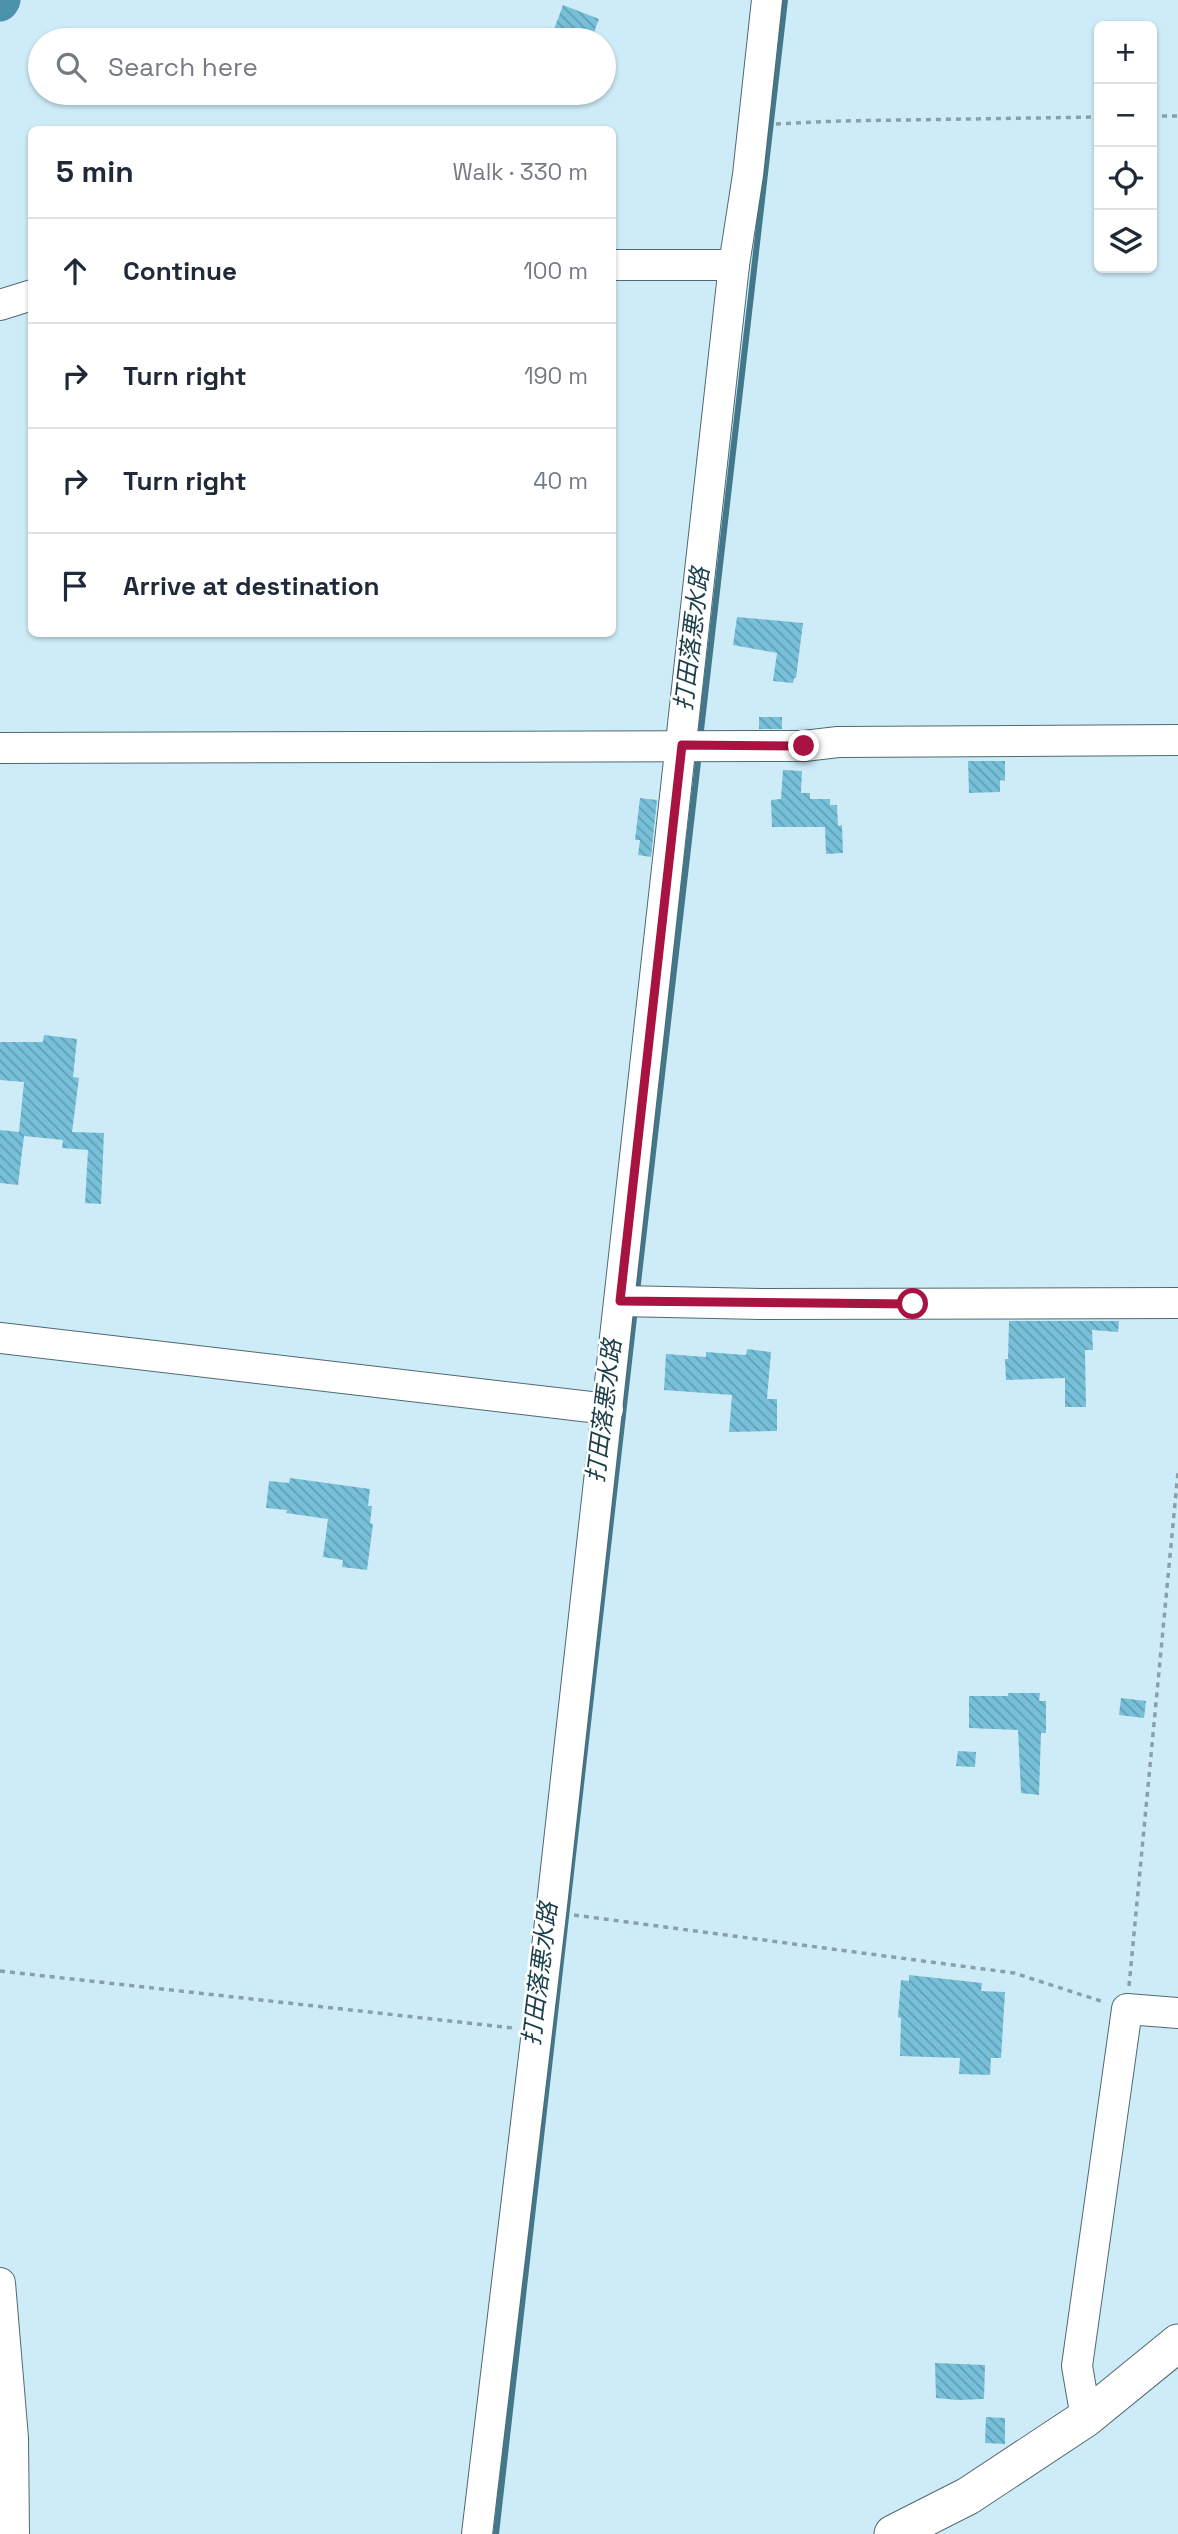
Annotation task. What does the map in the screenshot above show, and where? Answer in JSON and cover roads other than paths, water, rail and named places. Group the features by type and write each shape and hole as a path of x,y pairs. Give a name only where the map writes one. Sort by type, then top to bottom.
{"main road":[{"path":"893,2534 968,2496 1086,2417 1178,2343"}],"street":[{"path":"477,2534 551,1914 734,265 767,0"},
{"path":"616,265 734,265"},
{"path":"0,305 28,296"},
{"path":"0,751 804,746 838,742 1178,740"},
{"path":"620,1301 761,1304 1178,1303"},
{"path":"0,1338 608,1409"},
{"path":"1086,2417 1077,2366 1127,2009 1178,2013"},
{"path":"0,2283 13,2438 14,2534"}],"waterway":[{"name":"打田落悪水路","path":"700,739 785,0"},
{"name":"打田落悪水路","path":"637,1292 699,753"},
{"name":"打田落悪水路","path":"496,2534 635,1309"}]}
